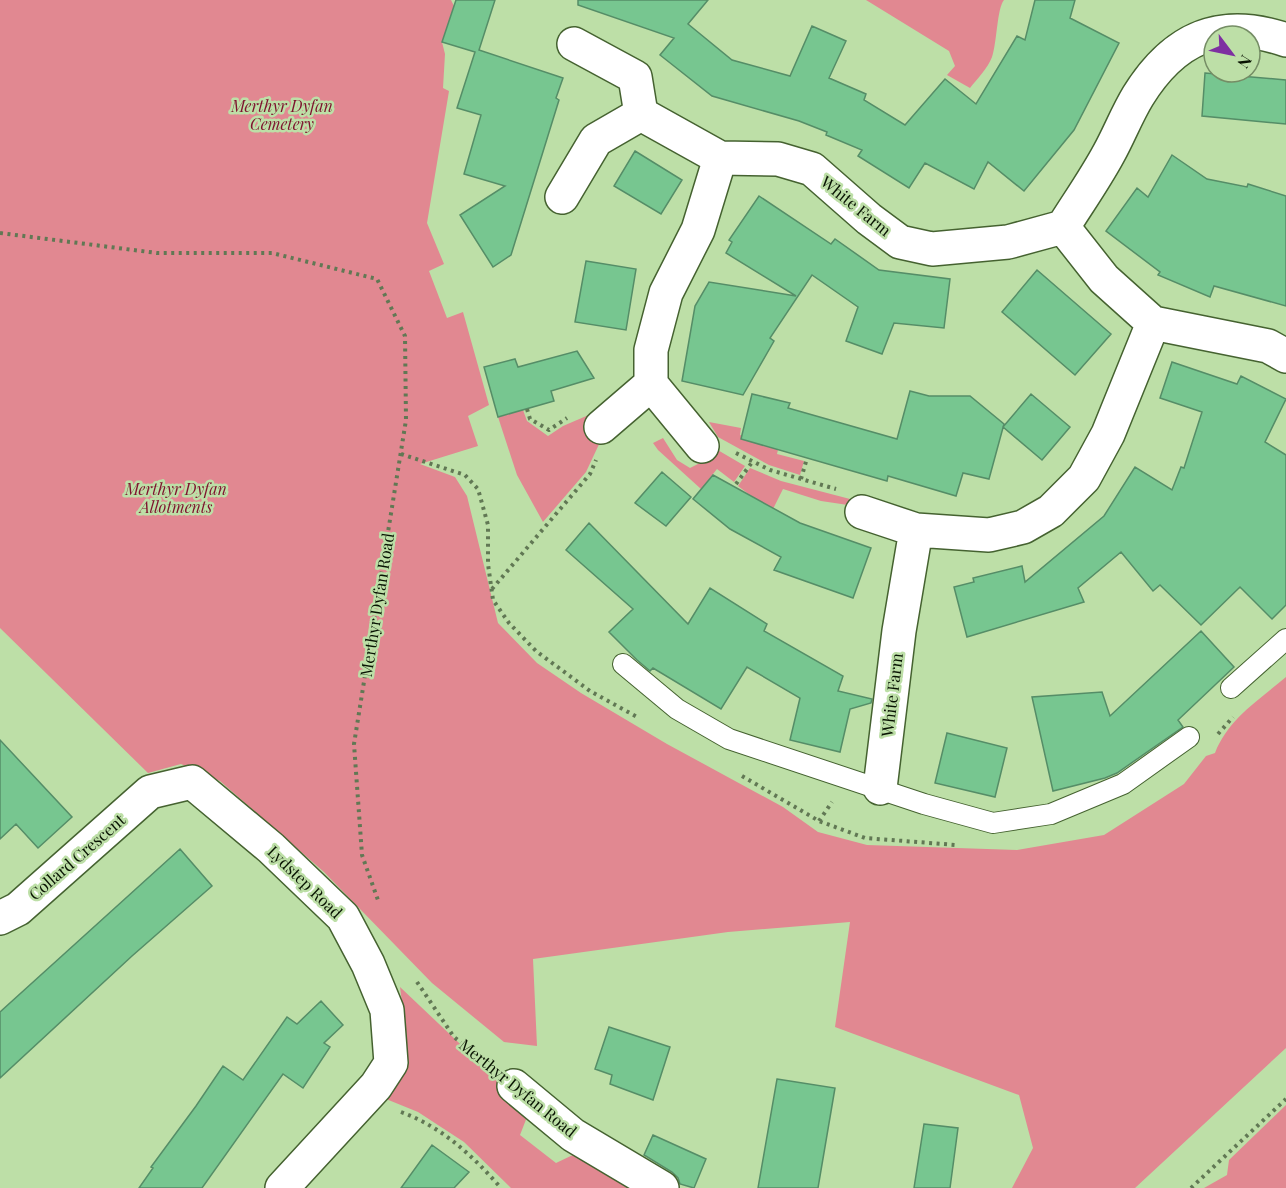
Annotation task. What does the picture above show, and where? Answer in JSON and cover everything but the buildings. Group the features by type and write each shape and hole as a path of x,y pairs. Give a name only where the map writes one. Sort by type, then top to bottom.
{"street":[{"path":"1286,40 1238,30 1207,34 1173,52 1138,95 1109,154 1063,227 1104,279 1153,323 1268,346 1286,356"},
{"path":"562,197 596,140 641,114 635,77 574,44"},
{"name":"White Farm","path":"641,114 720,158 778,159 812,170 869,219 900,242 932,249 1008,242 1063,227"},
{"path":"702,446 651,384 651,350 666,293 698,230 720,158"},
{"path":"862,512 916,530 989,535 1023,527 1051,511 1084,478 1108,434 1153,323"},
{"path":"602,427 651,384"},
{"name":"White Farm","path":"880,788 899,631 916,530"},
{"name":"Lydstep Road","path":"150,792 192,782 271,848 343,917 368,964 387,1011 391,1063 376,1086 282,1188"},
{"name":"Collard Crescent","path":"0,918 18,909 150,792"},
{"name":"Merthyr Dyfan Road","path":"514,1086 573,1135 662,1188"}],"lane":[{"path":"1231,688 1286,639"},
{"path":"623,664 677,709 729,739 924,804 993,823 1051,814 1123,784 1189,737"}],"path":[{"name":"Merthyr Dyfan Road","path":"0,233 157,253 272,253 377,279 405,336 406,420 354,744 362,855 382,910"},
{"path":"492,589 590,474 606,441 602,427"},
{"path":"702,446 719,444 770,470 854,494 862,512"},
{"path":"401,454 465,475 478,489 489,525 488,564 493,600 509,623 536,651 590,691 640,718"},
{"path":"801,479 807,458"},
{"path":"736,484 753,461"},
{"path":"1216,736 1229,721"},
{"path":"740,775 819,821 866,838 965,845"},
{"name":"Merthyr Dyfan Road","path":"416,982 454,1037 514,1086"},
{"path":"1191,1188 1286,1099"},
{"path":"392,1108 417,1118 460,1145 501,1188"}],"green space":[{"path":"0,0 451,0 454,6 442,42 445,54 443,88 449,91 427,223 444,264 429,271 447,318 463,312 489,405 468,416 478,446 420,464 455,477 467,496 498,623 537,663 581,693 667,744 783,807 818,832 867,845 1017,850 1104,835 1184,784 1206,756 1215,753 1236,720 1286,677 1286,1048 1135,1188 1012,1188 1033,1148 1019,1095 835,1027 850,922 728,932 533,959 537,1046 504,1042 432,983 324,872 220,781 181,764 148,773 0,628"},
{"path":"866,0 1004,0 990,61 970,88 947,75 955,66 949,51"},
{"path":"523,410 527,421 548,436 563,426 591,414 590,428 601,440 586,472 543,522 517,475 498,417"},
{"path":"709,422 741,428 740,435 779,445 777,454 804,461 800,475 769,465 718,437"},
{"path":"663,438 677,460 690,468 706,460 716,449 745,466 734,482 717,469 701,489 653,443"},
{"path":"750,468 781,481 850,499 848,505 821,501 783,489 773,509 738,486"},
{"path":"400,987 515,1096 527,1117 520,1135 556,1163 577,1153 637,1188 511,1188 464,1142 418,1112 386,1099 402,1075 407,1040"},
{"path":"1286,1105 1286,1188 1204,1188 1227,1175 1229,1160"}],"park label":[{"name":"Merthyr Dyfan Cemetery","path":"282,115"},
{"name":"Merthyr Dyfan Allotments","path":"176,498"}]}
